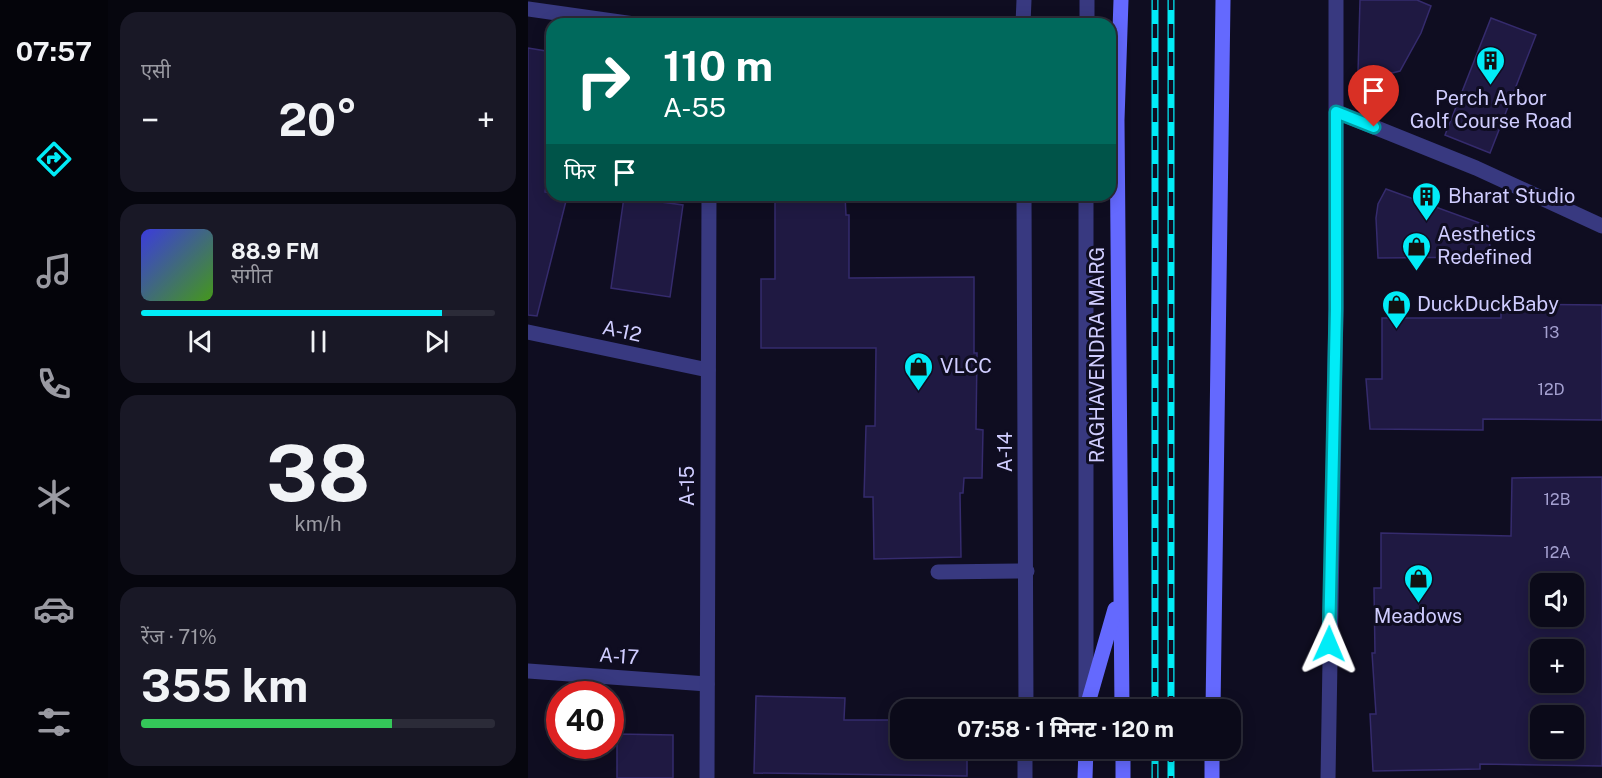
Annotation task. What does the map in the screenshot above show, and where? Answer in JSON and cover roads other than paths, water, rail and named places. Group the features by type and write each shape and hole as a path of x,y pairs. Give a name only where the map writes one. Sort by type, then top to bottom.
{"main road":[{"name":"RAGHAVENDRA MARG","path":"1121,0 1117,120 1122,699"},
{"path":"1213,699 1223,0"},
{"path":"1089,699 1120,594"},
{"path":"1085,778 1086,759"},
{"path":"1123,759 1123,778"},
{"path":"1212,759 1212,778"}],"street":[{"path":"1023,18 1024,0"},
{"path":"1087,0 1087,18"},
{"path":"1328,778 1336,309 1336,0"},
{"path":"528,9 592,18"},
{"path":"1336,112 1476,168 1602,226"},
{"name":"A-15","path":"707,778 709,201"},
{"name":"A-14","path":"1024,201 1026,699"},
{"path":"1086,201 1086,699"},
{"name":"A-12","path":"528,332 708,370"},
{"path":"938,572 1027,571"},
{"name":"A-17","path":"528,671 706,684"},
{"path":"1025,759 1025,778"}],"railway":[{"path":"1155,0 1155,699"},
{"path":"1171,0 1171,699"},
{"path":"1155,759 1155,778"},
{"path":"1171,759 1171,778"}],"place":[{"name":"Perch Arbor Golf Course Road","path":"1491,86"},
{"name":"Bharat Studio","path":"1427,222"},
{"name":"Aesthetics Redefined","path":"1416,272"},
{"name":"DuckDuckBaby","path":"1396,330"},
{"name":"VLCC","path":"919,392"},
{"name":"Meadows","path":"1418,604"}]}
